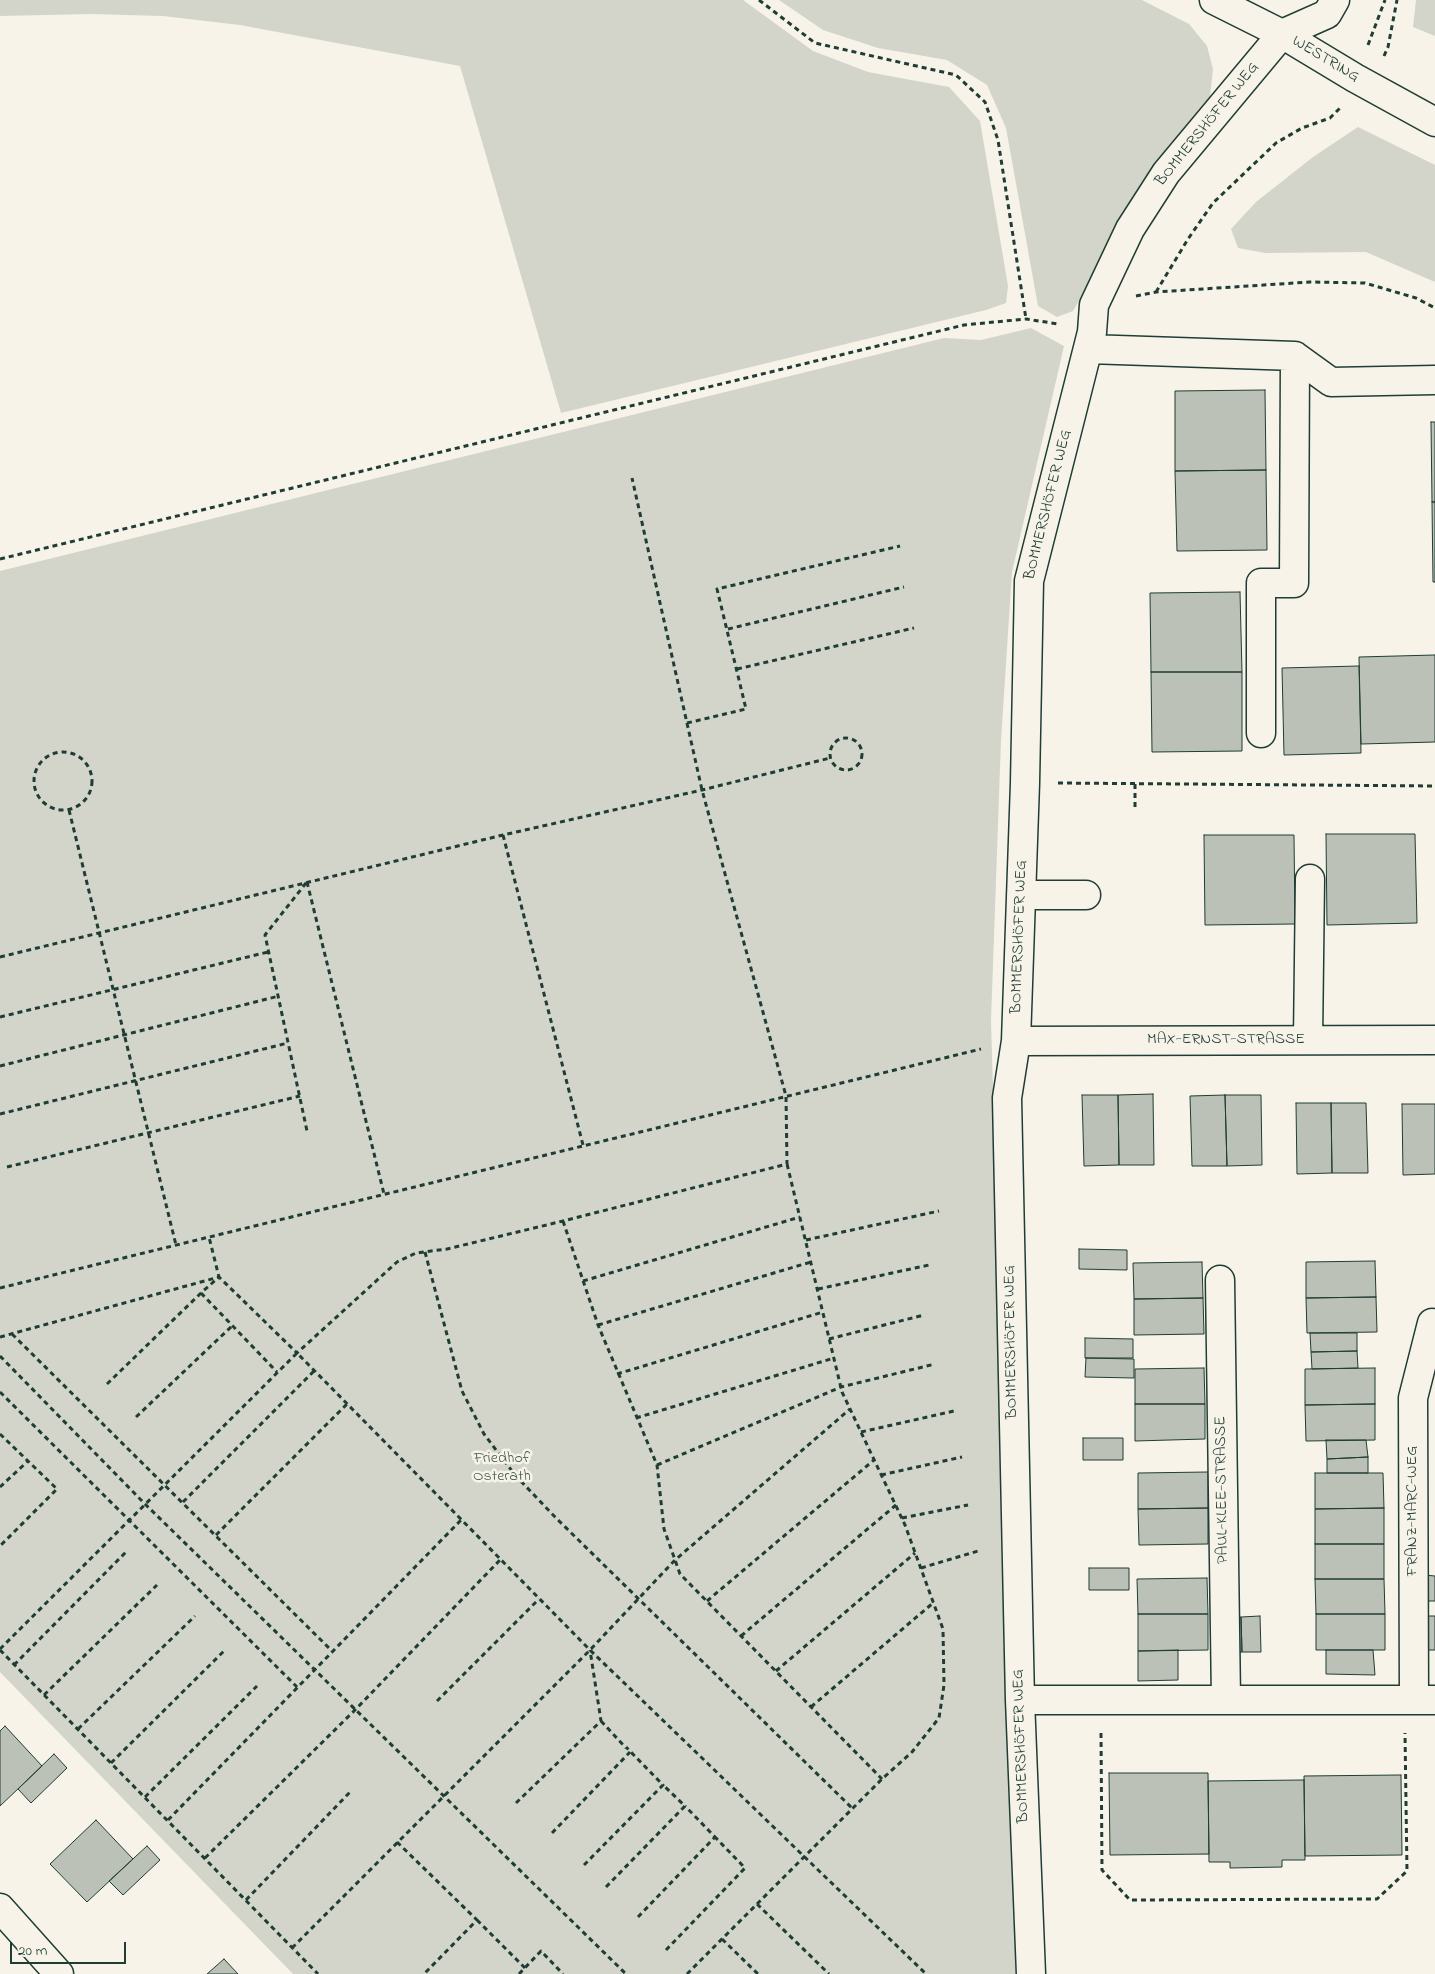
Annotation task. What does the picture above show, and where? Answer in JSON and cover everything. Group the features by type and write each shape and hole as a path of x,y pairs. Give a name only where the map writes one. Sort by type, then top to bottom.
{"street":[{"name":"WESTRING","path":"1214,0 1282,34 1435,122"},
{"name":"BOMMERSHÖFER WEG","path":"1031,1974 1020,1700 1007,1098 1016,1041 1025,783 1029,581 1090,340 1094,305 1130,229 1161,181 1282,34 1327,14 1335,0"},
{"path":"1090,340 1295,356 1331,382 1435,380"},
{"path":"1261,733 1261,583 1294,583 1295,356"},
{"path":"1308,1040 1310,880"},
{"path":"1021,895 1086,895"},
{"name":"MAX-ERNST-STRASSE","path":"1016,1041 1435,1040"},
{"name":"PAUL-KLEE-STRASSE","path":"1220,1280 1226,1700"},
{"name":"FRANZ-MARC-WEG","path":"1418,1700 1413,1398 1432,1323"},
{"path":"1020,1700 1418,1700"},
{"path":"2,1915 59,1974"}],"path":[{"path":"759,0 815,43 956,75 985,102 998,140 1026,319"},
{"path":"1363,82 1385,0"},
{"path":"1397,0 1388,47 1363,82 1330,118 1302,128 1276,143 1213,203 1188,239 1156,292 1310,282 1365,284 1416,298 1435,308"},
{"path":"0,559 954,328 1026,319 1063,324 1090,340"},
{"path":"632,478 702,790 786,1096 787,1164 841,1387 902,1518 943,1629 944,1685 940,1718 912,1752 882,1779 687,1974"},
{"path":"687,723 746,709 717,589 900,546"},
{"path":"728,629 904,587"},
{"path":"737,669 914,628"},
{"path":"846,738 854,740 861,746 860,764 853,769 845,771 837,768 830,758 832,746 838,740 846,738"},
{"path":"68,751 83,758 92,772 92,788 84,802 69,810 54,809 42,801 34,788 34,774 41,760 53,752 68,751"},
{"path":"0,957 830,758"},
{"path":"1025,783 1435,786"},
{"path":"1135,784 1135,807"},
{"path":"69,810 176,1245"},
{"path":"503,835 583,1145"},
{"path":"307,882 265,935 307,1131"},
{"path":"307,882 384,1194"},
{"path":"0,1017 268,952"},
{"path":"0,1066 279,996"},
{"path":"0,1288 1016,1041"},
{"path":"0,1114 288,1043"},
{"path":"7,1167 300,1096"},
{"path":"318,1974 0,1650 296,1353 397,1262 416,1253 447,1249 787,1164"},
{"path":"806,1240 939,1210"},
{"path":"584,1281 800,1217"},
{"path":"563,1221 598,1325 617,1374 657,1465 664,1529 680,1574 882,1779"},
{"path":"209,1237 219,1277 462,1519 590,1650 926,1974"},
{"path":"425,1252 462,1391 484,1434 522,1482 556,1518 852,1809"},
{"path":"598,1325 811,1262"},
{"path":"818,1289 929,1265"},
{"path":"106,1384 200,1292 219,1277"},
{"path":"0,1337 219,1277"},
{"path":"200,1292 277,1372"},
{"path":"617,1374 823,1312"},
{"path":"829,1339 924,1315"},
{"path":"136,1417 232,1326"},
{"path":"12,1334 332,1651"},
{"path":"0,1356 146,1504 626,1974"},
{"path":"636,1418 834,1358"},
{"path":"657,1465 841,1387 935,1364"},
{"path":"183,1502 314,1371"},
{"path":"0,1392 297,1687"},
{"path":"216,1535 347,1404"},
{"path":"292,1948 590,1650 675,1560 850,1409"},
{"path":"861,1432 954,1411"},
{"path":"0,1434 57,1489 0,1546"},
{"path":"881,1475 962,1457"},
{"path":"707,1602 874,1460"},
{"path":"0,1487 28,1461"},
{"path":"741,1636 896,1505"},
{"path":"902,1518 968,1505"},
{"path":"168,1820 462,1519"},
{"path":"920,1568 978,1551"},
{"path":"14,1665 126,1552"},
{"path":"776,1671 915,1552"},
{"path":"205,1859 355,1710 500,1560"},
{"path":"44,1695 157,1584"},
{"path":"437,1701 539,1599"},
{"path":"810,1707 933,1603"},
{"path":"78,1729 195,1616"},
{"path":"590,1650 600,1721 745,1868 666,1950"},
{"path":"111,1762 224,1651"},
{"path":"145,1797 257,1686"},
{"path":"1101,1700 1102,1870 1130,1900 1377,1900 1407,1871 1418,1700"},
{"path":"516,1803 600,1721"},
{"path":"552,1833 631,1753 626,1747"},
{"path":"584,1865 663,1785"},
{"path":"246,1900 352,1790"},
{"path":"606,1887 685,1806"},
{"path":"638,1917 716,1837"},
{"path":"398,1842 525,1968"},
{"path":"757,1904 829,1974"},
{"path":"424,1974 477,1920"},
{"path":"722,1939 758,1974"},
{"path":"518,1974 541,1951 563,1974"}],"green space":[{"path":"0,0 743,0 813,51 868,72 949,87 980,121 1008,286 1006,303 986,310 561,413 460,66 240,25 163,16 91,14 0,16"},
{"path":"779,0 1142,0 1189,24 1207,46 1213,69 1210,97 1134,205 1073,311 1057,317 1038,306 1006,128 987,85 947,60 878,48 823,30"},
{"path":"1416,0 1435,0 1435,36 1413,27"},
{"path":"1358,127 1435,165 1435,282 1366,252 1265,253 1238,248 1231,229 1256,202 1313,157"},
{"name":"Friedhof Osterath","path":"1031,328 1064,346 1012,572 1001,740 991,1021 1019,1974 293,1974 0,1672 0,571 944,338 981,340"}],"building":[{"path":"1265,390 1266,470 1175,471 1175,391"},
{"path":"1431,422 1435,422 1435,502 1432,502"},
{"path":"1266,470 1267,550 1177,551 1175,471"},
{"path":"1432,502 1435,502 1435,582 1433,582"},
{"path":"1240,592 1242,672 1151,672 1150,593"},
{"path":"1435,655 1435,742 1361,744 1359,657"},
{"path":"1359,666 1361,753 1284,755 1282,668"},
{"path":"1151,672 1242,672 1242,751 1152,752"},
{"path":"1326,834 1415,834 1417,923 1327,925"},
{"path":"1204,835 1294,835 1295,924 1205,925"},
{"path":"1153,1094 1154,1165 1119,1165 1118,1095"},
{"path":"1082,1095 1118,1095 1119,1165 1084,1166"},
{"path":"1225,1095 1261,1095 1262,1165 1227,1166"},
{"path":"1225,1095 1227,1166 1192,1166 1190,1096"},
{"path":"1296,1103 1331,1103 1332,1173 1297,1174"},
{"path":"1331,1103 1366,1103 1368,1173 1332,1173"},
{"path":"1402,1104 1435,1104 1435,1174 1403,1175"},
{"path":"1079,1249 1127,1250 1127,1270 1079,1269"},
{"path":"1375,1261 1376,1297 1306,1298 1306,1262"},
{"path":"1202,1262 1203,1298 1134,1299 1133,1263"},
{"path":"1376,1297 1377,1332 1307,1333 1306,1298"},
{"path":"1203,1298 1204,1334 1134,1335 1134,1299"},
{"path":"1310,1333 1357,1333 1357,1351 1311,1352"},
{"path":"1085,1338 1133,1339 1133,1358 1085,1358"},
{"path":"1357,1351 1358,1368 1312,1369 1311,1352"},
{"path":"1086,1358 1134,1359 1134,1378 1085,1377"},
{"path":"1204,1368 1205,1404 1135,1404 1135,1369"},
{"path":"1375,1368 1375,1404 1305,1405 1305,1369"},
{"path":"1135,1404 1205,1404 1205,1439 1135,1441"},
{"path":"1375,1404 1375,1440 1306,1441 1305,1405"},
{"path":"1083,1438 1123,1438 1123,1460 1083,1460"},
{"path":"1326,1440 1366,1440 1368,1457 1327,1459"},
{"path":"1368,1457 1368,1473 1327,1473 1327,1459"},
{"path":"1208,1472 1208,1508 1138,1509 1138,1473"},
{"path":"1315,1473 1383,1473 1384,1508 1315,1509"},
{"path":"1208,1508 1208,1544 1139,1545 1138,1509"},
{"path":"1384,1508 1384,1544 1315,1544 1315,1509"},
{"path":"1315,1544 1384,1544 1384,1579 1315,1579"},
{"path":"1089,1568 1129,1568 1129,1590 1089,1590"},
{"path":"1424,1575 1435,1576 1435,1601 1424,1601"},
{"path":"1207,1578 1208,1614 1138,1614 1137,1579"},
{"path":"1315,1579 1384,1579 1385,1614 1316,1614"},
{"path":"1138,1614 1208,1614 1208,1650 1138,1651"},
{"path":"1316,1614 1385,1614 1385,1650 1316,1650"},
{"path":"1260,1616 1261,1652 1242,1652 1241,1617"},
{"path":"1422,1616 1435,1616 1435,1650 1421,1650"},
{"path":"1226,1617 1241,1617 1242,1652 1227,1653"},
{"path":"1178,1650 1178,1680 1138,1681 1138,1651"},
{"path":"1326,1650 1373,1650 1375,1675 1326,1674"},
{"path":"5,1726 42,1766 0,1806 0,1731"},
{"path":"54,1754 67,1768 31,1803 18,1789"},
{"path":"1109,1773 1208,1773 1209,1854 1110,1855"},
{"path":"1401,1775 1402,1855 1305,1856 1304,1776"},
{"path":"1304,1780 1305,1860 1282,1860 1282,1867 1230,1868 1230,1862 1209,1862 1208,1781"},
{"path":"96,1820 133,1859 87,1902 50,1864"},
{"path":"147,1846 160,1860 123,1895 109,1881"},
{"path":"224,1959 238,1974 207,1974"}]}
